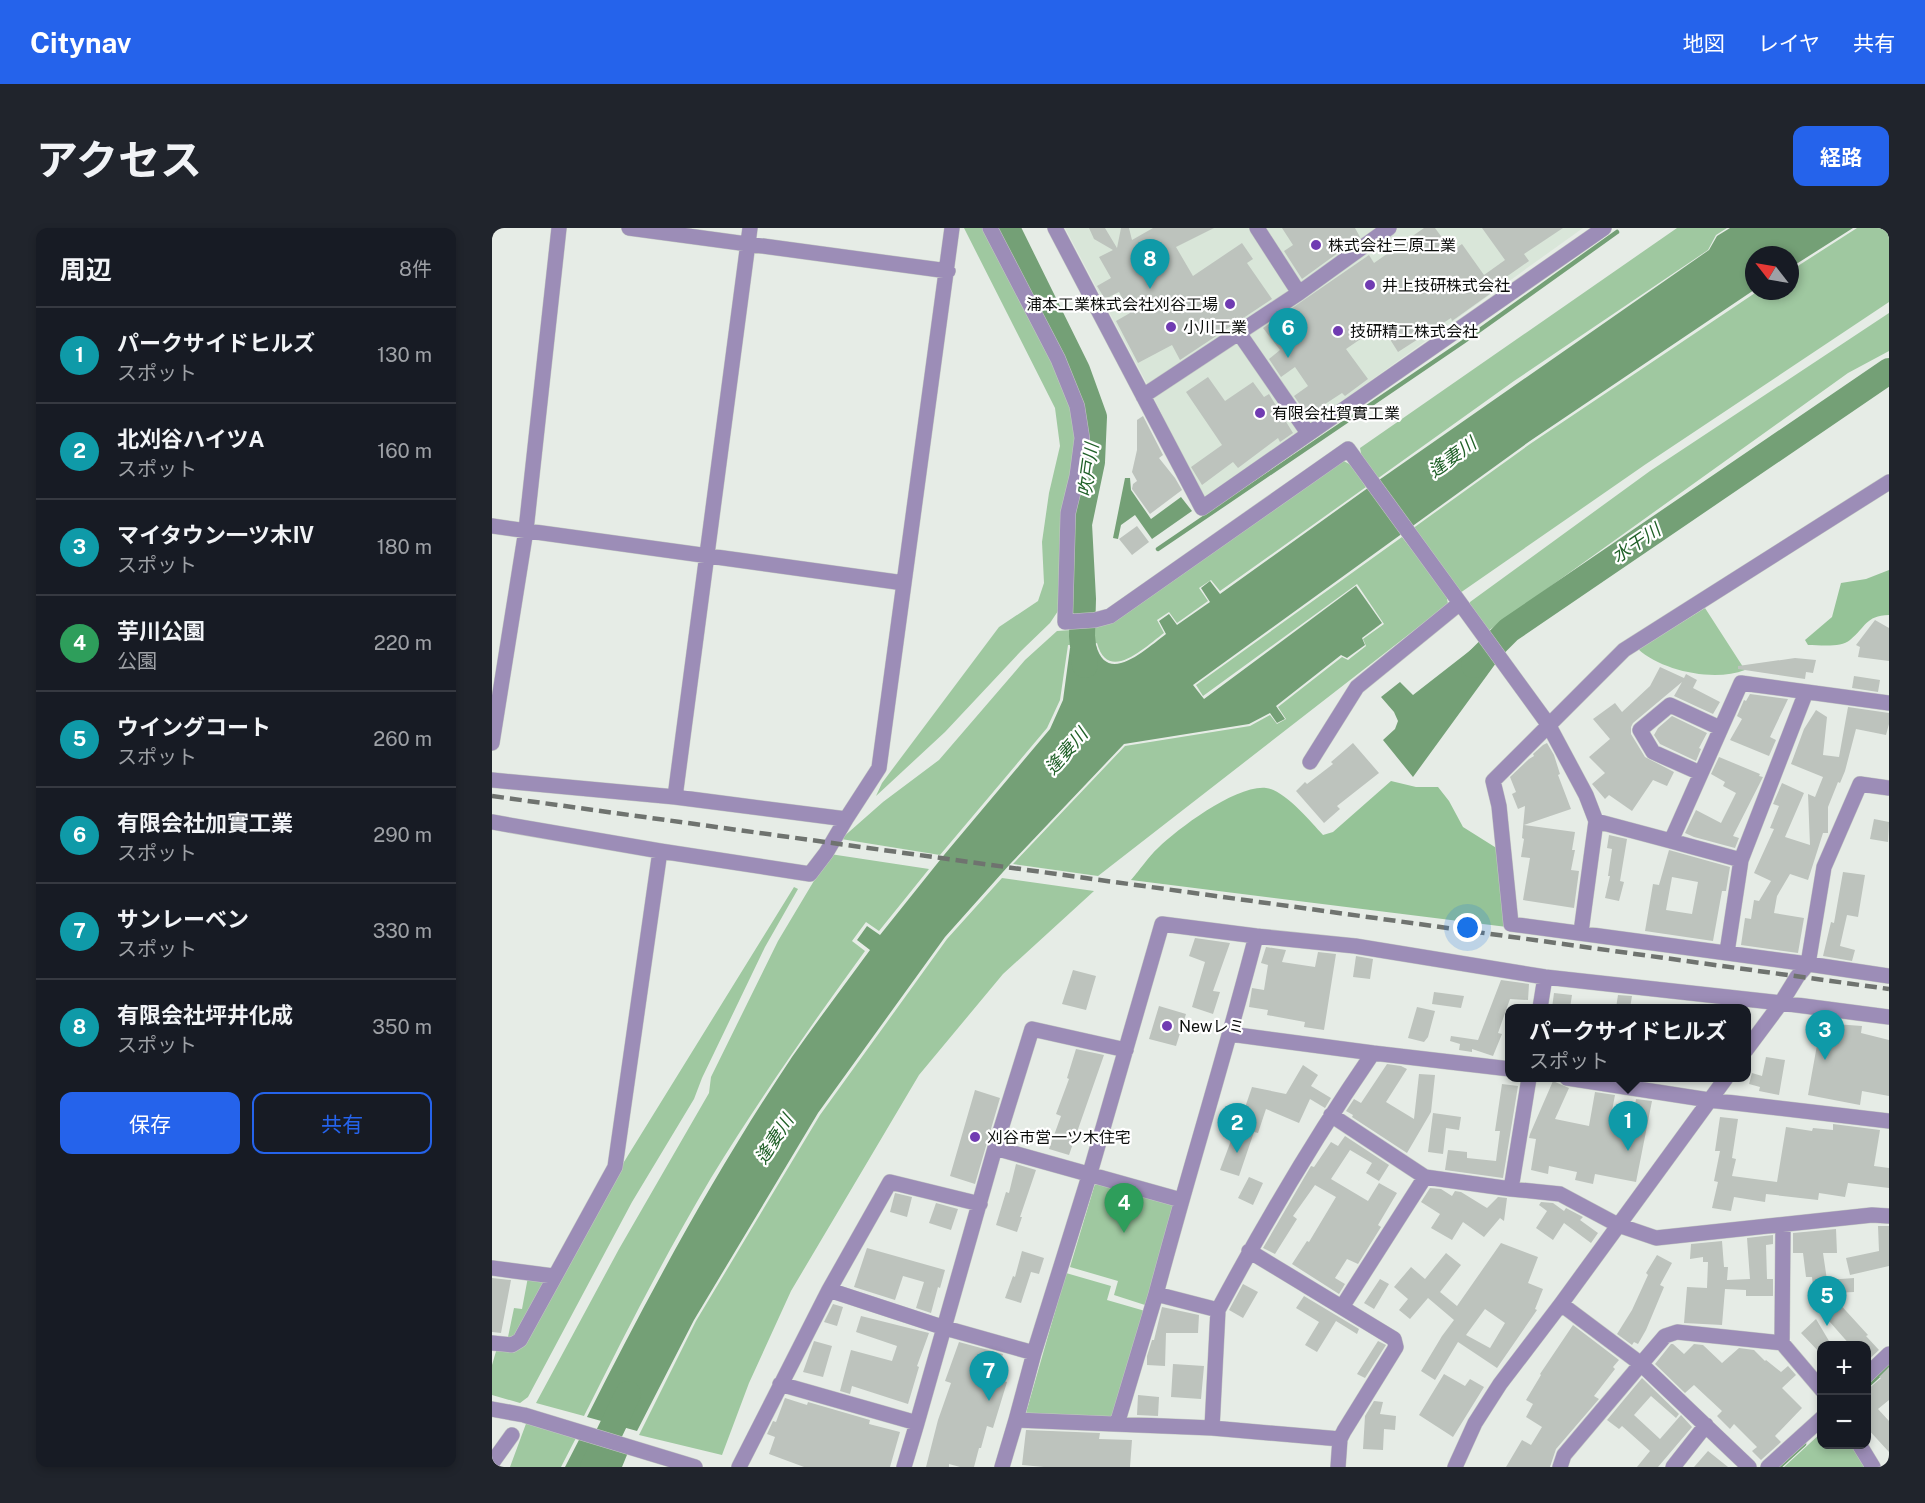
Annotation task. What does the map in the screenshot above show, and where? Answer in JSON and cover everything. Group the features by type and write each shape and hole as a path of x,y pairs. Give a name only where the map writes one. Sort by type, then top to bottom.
{"street":[{"path":"492,743 526,530 559,228"},
{"path":"629,228 948,271"},
{"path":"675,797 750,228"},
{"path":"492,822 660,851 810,873 826,853 879,768 952,228"},
{"path":"990,228 1058,359 1077,406 1082,438 1077,476 1068,513 1065,622 1095,620 1110,616 1348,449 1548,724 1586,795 1596,821 1581,932"},
{"path":"1055,228 1202,507 1604,228"},
{"path":"1257,228 1299,293"},
{"path":"1143,396 1299,293 1389,228"},
{"path":"1239,333 1308,433"},
{"path":"1889,482 1624,650 1493,781 1499,806 1511,924 1889,976"},
{"path":"492,526 904,583"},
{"path":"1310,762 1356,687 1460,603"},
{"path":"1671,841 1741,683 1889,703"},
{"path":"1727,952 1741,860 1806,692"},
{"path":"1700,773 1653,752 1640,730 1670,705 1720,728"},
{"path":"492,780 675,797 846,819"},
{"path":"1751,1043 1808,964 1824,867 1860,784 1889,788"},
{"path":"1596,821 1741,860"},
{"path":"492,1342 512,1345 520,1340 615,1167 660,851"},
{"path":"1002,1467 1162,924 1355,946 1545,976 1889,1017"},
{"path":"1117,1424 1156,1294 1256,936"},
{"path":"1541,1004 1545,976"},
{"path":"904,1467 995,1148 1032,1029 1126,1050"},
{"path":"1230,1034 1505,1069"},
{"path":"1212,1428 1218,1310 1249,1251 1331,1115 1373,1053"},
{"path":"1511,1189 1528,1082"},
{"path":"1598,1082 1710,1100 1889,1121"},
{"path":"1455,1467 1475,1423 1500,1384 1723,1082"},
{"path":"1331,1115 1425,1177 1560,1194 1618,1225 1656,1238 1872,1215 1889,1216"},
{"path":"995,1148 1181,1200"},
{"path":"1342,1307 1425,1177"},
{"path":"739,1467 829,1290 890,1182 980,1204"},
{"path":"1784,1226 1782,1343 1817,1385"},
{"path":"1249,1251 1394,1338 1396,1347 1340,1439 1338,1467"},
{"path":"492,1268 554,1276"},
{"path":"829,1290 945,1328 1034,1353"},
{"path":"1156,1294 1218,1310"},
{"path":"1561,1304 1641,1364 1749,1467"},
{"path":"1560,1467 1564,1455 1665,1336 1677,1332 1782,1343"},
{"path":"1871,1371 1889,1354"},
{"path":"780,1384 917,1423"},
{"path":"492,1409 524,1415 695,1467"},
{"path":"1016,1420 1212,1428 1340,1439"},
{"path":"1768,1467 1817,1422"},
{"path":"1673,1467 1706,1425"},
{"path":"492,1463 512,1435"},
{"path":"1862,1449 1874,1467"}],"shaded area":[{"path":"964,228 985,228 1073,406 1079,439 1060,608 1050,623 945,732 876,796 882,783 999,627 1038,601 1044,583 1042,542 1049,493 1060,446 1055,408"},
{"path":"1065,228 1583,228 1204,500 1147,384"},
{"path":"1677,228 1727,228 1716,235 1708,250 1514,381 1377,479 1362,458 1360,448"},
{"path":"1857,228 1889,228 1889,302 1646,464 1460,593 1412,529 1530,444 1745,300 1799,300 1799,265"},
{"path":"1889,313 1889,351 1848,373 1488,631 1469,608 1470,602 1650,471"},
{"path":"1342,460 1351,465 1366,487 1220,591 1211,580 1199,588 1208,601 1177,623 1169,612 1157,620 1164,633 1128,659 1118,662 1109,661 1102,655 1097,643 1092,644 1092,629 1112,620"},
{"path":"1402,537 1446,593 1448,604 1098,876 1013,864 1125,746 1250,726 1270,715 1277,724 1286,719 1278,707 1342,657 1348,660 1366,646 1363,639 1384,624 1357,584 1203,696 1196,685"},
{"path":"1889,570 1889,615 1870,620 1846,643 1830,646 1808,645 1805,640 1832,617 1841,583 1866,579"},
{"path":"1705,608 1745,670 1719,675 1689,672 1660,663 1638,649"},
{"path":"1072,630 1073,645 1068,645 1060,700 1047,728 940,855 841,839 883,802 939,760 1025,660 1057,631"},
{"path":"1391,781 1416,787 1438,787 1449,801 1463,827 1498,849 1507,927 1131,880 1167,840 1209,809 1239,793 1266,788 1281,794 1323,835 1333,832"},
{"path":"830,854 929,869 879,931 866,922 852,941 865,951 786,1063 711,1178 661,1266 584,1416 536,1403 619,1249 709,1093 711,1077 778,941"},
{"path":"1002,878 1094,891 1003,974 919,1075 791,1291 749,1383 722,1455 639,1435 696,1321 820,1115 947,939"},
{"path":"794,887 798,889 765,947 694,1099 632,1202 528,1397 520,1403 492,1395 492,1365 497,1348 513,1352 619,1170"},
{"path":"1097,1177 1177,1198 1145,1305 1114,1295 1118,1281 1070,1267"},
{"path":"1066,1273 1111,1286 1107,1300 1145,1311 1112,1418 1026,1413"},
{"path":"528,1277 547,1279 517,1339 508,1337 514,1308 522,1309"},
{"path":"527,1421 577,1436 561,1467 510,1467"},
{"path":"1817,1437 1817,1449 1857,1449 1869,1467 1784,1467"}],"water":[{"path":"1730,228 1853,228 1799,262 1799,246 1745,246 1745,296 1530,441 1193,685 1204,699 1356,586 1382,623 1362,638 1365,645 1347,658 1341,655 1276,706 1285,719 1277,723 1270,713 1249,724 1124,744 1011,863 945,937 818,1113 694,1320 637,1431 587,1417 659,1279 736,1144 792,1057 870,950 857,940 867,926 880,935 1050,729 1063,700 1070,648 1077,647 1075,631 1090,629 1090,646 1096,645 1101,657 1109,663 1118,664 1138,655 1166,634 1159,621 1169,614 1177,625 1210,602 1201,588 1210,581 1220,594 1709,250 1717,236"},
{"path":"1125,478 1130,478 1131,490 1151,519 1181,497 1192,511 1152,539 1135,515 1121,525 1118,539 1113,538"},
{"path":"1481,642 1496,663 1413,777 1383,740 1395,729 1398,721 1394,712 1381,697 1400,682 1413,695"},
{"path":"581,1436 629,1450 622,1467 565,1467"}],"building":[{"path":"1089,228 1105,228 1117,248 1121,228 1129,228 1132,240 1153,228 1214,228 1176,247 1193,276 1242,243 1253,259 1247,263 1272,299 1180,360 1172,345 1138,363 1116,321 1130,313 1119,292 1105,299 1097,286 1111,278 1099,257 1113,250 1094,239"},
{"path":"1282,228 1355,228 1360,237 1302,279 1284,251 1293,245"},
{"path":"1424,228 1435,228 1452,251 1462,244 1484,275 1505,260 1482,228 1563,228 1524,254 1529,261 1499,282 1501,286 1452,321 1451,318 1398,352 1381,325 1346,349 1368,379 1345,396 1342,393 1319,408 1322,412 1310,419 1294,396 1308,386 1295,367 1281,377 1269,359 1280,350 1263,328 1369,255 1374,263"},
{"path":"1208,377 1225,401 1253,382 1264,397 1269,394 1293,433 1280,442 1278,438 1238,468 1233,462 1202,485 1191,467 1222,445 1186,392"},
{"path":"1143,416 1163,455 1159,458 1182,490 1150,514 1132,489 1133,484 1137,481 1132,472 1137,450 1137,420"},
{"path":"1137,526 1149,542 1132,555 1119,539"},
{"path":"1875,620 1889,628 1889,661 1858,657 1860,647 1856,645"},
{"path":"1795,658 1816,660 1813,673 1806,672 1805,679 1738,669 1738,666"},
{"path":"1660,667 1684,678 1686,674 1697,680 1693,688 1720,702 1713,714 1674,696 1682,682 1633,723 1631,734 1645,757 1674,772 1667,786 1653,780 1632,811 1609,795 1605,799 1592,784 1605,773 1589,757 1610,739 1593,719 1615,703 1622,712 1650,686"},
{"path":"1854,676 1880,680 1878,692 1852,688"},
{"path":"1750,694 1788,699 1770,737 1776,740 1769,756 1730,740 1742,719 1737,716 1744,700 1746,701"},
{"path":"1848,707 1889,713 1889,724 1886,735 1856,729 1845,771 1828,807 1828,833 1823,833 1808,880 1790,874 1777,896 1774,913 1804,918 1798,953 1741,945 1745,918 1751,919 1754,900 1759,901 1771,881 1754,873 1774,829 1770,828 1779,806 1773,804 1782,783 1804,793 1785,837 1810,845 1808,794 1815,797 1823,777 1791,764 1804,729 1816,710 1827,717 1823,755 1839,757"},
{"path":"1672,716 1707,733 1699,748 1701,749 1696,761 1660,744 1654,735 1658,728"},
{"path":"1353,743 1379,773 1337,806 1340,809 1324,823 1296,791 1305,782 1307,784 1333,764 1331,762"},
{"path":"1547,743 1554,755 1560,774 1558,775 1571,809 1524,825 1575,832 1572,850 1575,850 1571,870 1579,871 1574,908 1523,900 1530,858 1521,857 1525,806 1518,809 1512,794 1516,792 1510,777"},
{"path":"1719,757 1763,777 1733,836 1739,838 1735,848 1685,833 1696,810 1721,823 1736,793 1723,786 1725,782 1711,774"},
{"path":"1874,819 1889,822 1888,842 1870,839"},
{"path":"1609,835 1627,839 1620,881 1624,882 1619,901 1605,898 1610,876 1608,876 1612,849 1607,848"},
{"path":"1669,850 1730,867 1726,891 1722,891 1713,941 1645,931 1653,884 1659,885","holes":["1672,877 1698,882 1692,914 1666,910"]},
{"path":"1843,872 1865,875 1858,917 1847,915 1840,946 1855,950 1852,961 1823,956 1831,922 1834,923"},
{"path":"1195,938 1230,943 1213,991 1220,992 1213,1014 1192,1007 1205,962 1189,956"},
{"path":"1266,947 1286,950 1282,962 1315,967 1318,952 1336,954 1324,1030 1304,1027 1305,1022 1267,1015 1268,1010 1249,1007 1252,988 1264,990 1268,965 1261,963"},
{"path":"1356,956 1373,959 1370,979 1353,977"},
{"path":"1073,970 1096,976 1086,1010 1062,1004"},
{"path":"1501,980 1529,984 1528,1000 1510,999 1508,1004 1505,1004 1505,1013 1498,1033 1502,1034 1493,1056 1472,1049 1472,1052 1459,1050 1460,1044 1450,1041 1451,1036 1478,1040"},
{"path":"1434,992 1464,996 1461,1008 1432,1004"},
{"path":"1554,993 1572,995 1571,1004 1553,1004"},
{"path":"1618,995 1632,996 1631,1004 1617,1004"},
{"name":"Newレミ","path":"1159,1006 1186,1014 1176,1046 1149,1039"},
{"path":"1417,1007 1435,1011 1428,1037 1424,1042 1408,1038"},
{"path":"1821,1023 1862,1026 1861,1033 1889,1040 1889,1096 1862,1091 1860,1105 1808,1095"},
{"path":"1076,1049 1104,1055 1069,1155 1049,1149 1061,1116 1056,1114 1069,1079 1067,1078"},
{"path":"1766,1057 1785,1060 1779,1095 1759,1091 1760,1087 1749,1084 1752,1073 1762,1076"},
{"path":"1387,1064 1407,1069 1386,1102 1414,1119 1419,1074 1435,1075 1431,1112 1407,1153 1346,1111 1354,1099 1361,1103"},
{"path":"1303,1065 1318,1075 1311,1086 1331,1098 1325,1108 1310,1099 1299,1123 1266,1109 1258,1133 1254,1132 1239,1176 1220,1170 1235,1130 1237,1131 1252,1087 1286,1094"},
{"path":"1553,1082 1569,1088 1555,1119 1589,1126 1595,1092 1615,1095 1610,1121 1632,1124 1636,1099 1652,1101 1636,1182 1595,1174 1593,1184 1575,1180 1577,1172 1549,1166 1548,1174 1531,1170 1536,1139 1529,1138"},
{"path":"1502,1084 1518,1086 1503,1178 1445,1170 1448,1150 1467,1152 1467,1158 1496,1161 1500,1131 1495,1131"},
{"name":"刈谷市営一ツ木住宅","path":"975,1090 1000,1098 975,1184 950,1176"},
{"path":"1433,1113 1461,1117 1459,1130 1446,1128 1443,1154 1428,1152"},
{"path":"1720,1117 1738,1119 1732,1158 1736,1159 1732,1176 1777,1182 1786,1127 1812,1131 1813,1128 1833,1130 1833,1124 1880,1130 1874,1166 1889,1168 1889,1188 1848,1183 1845,1197 1819,1193 1818,1200 1766,1194 1765,1202 1734,1197 1731,1211 1712,1208 1718,1182 1714,1181 1720,1151 1715,1151"},
{"path":"1345,1136 1389,1165 1379,1181 1366,1173 1372,1163 1350,1150 1331,1179 1368,1201 1379,1183 1397,1193 1378,1225 1381,1227 1358,1264 1347,1259 1335,1278 1345,1284 1339,1294 1292,1264 1307,1241 1309,1242 1336,1197 1315,1185 1293,1216 1297,1219 1275,1254 1263,1248 1311,1166 1314,1167 1331,1142 1338,1146"},
{"path":"1016,1164 1036,1170 1017,1232 996,1225 1006,1192 1009,1193"},
{"path":"1249,1177 1263,1183 1253,1205 1238,1198"},
{"path":"1430,1188 1441,1189 1452,1196 1455,1191 1461,1192 1487,1208 1498,1197 1507,1198 1504,1221 1500,1218 1484,1237 1463,1222 1452,1240 1431,1228 1440,1214 1421,1202"},
{"path":"895,1193 912,1197 907,1217 890,1212"},
{"path":"1541,1202 1553,1203 1564,1211 1566,1208 1583,1217 1580,1220 1598,1233 1591,1243 1564,1223 1553,1240 1536,1228 1547,1211 1539,1205"},
{"path":"936,1203 958,1209 951,1230 929,1223"},
{"path":"1878,1226 1889,1226 1889,1266 1850,1275 1846,1258 1879,1251"},
{"path":"1836,1229 1837,1253 1823,1253 1827,1280 1854,1278 1854,1292 1814,1294 1812,1277 1806,1277 1803,1253 1793,1253 1793,1233"},
{"path":"1773,1235 1773,1244 1766,1245 1767,1279 1773,1279 1773,1296 1746,1296 1746,1290 1725,1289 1722,1325 1684,1323 1687,1287 1707,1288 1708,1262 1703,1262 1703,1257 1690,1259 1691,1244 1722,1241 1724,1267 1728,1267 1727,1280 1750,1279 1747,1238"},
{"path":"1501,1243 1538,1257 1528,1283 1543,1289 1535,1309 1537,1310 1497,1368 1458,1342 1435,1380 1421,1371 1454,1320 1428,1298 1410,1319 1399,1310 1408,1299 1394,1287 1411,1267 1425,1279 1446,1253 1461,1265 1440,1292 1457,1306","holes":["1485,1309 1505,1323 1490,1348 1466,1335"]},
{"path":"867,1248 945,1270 931,1313 916,1308 924,1282 903,1276 895,1300 854,1287"},
{"path":"1022,1251 1044,1258 1039,1274 1031,1272 1021,1303 1005,1298 1013,1276 1015,1277"},
{"path":"1657,1255 1672,1263 1660,1285 1664,1287 1646,1330 1638,1344 1634,1342 1632,1345 1617,1334 1632,1310 1648,1275 1646,1273"},
{"path":"492,1278 511,1280 501,1333 492,1332"},
{"path":"1380,1279 1389,1284 1374,1309 1364,1303"},
{"path":"1243,1284 1258,1292 1243,1318 1229,1310"},
{"path":"1304,1296 1359,1329 1357,1334 1336,1321 1317,1352 1305,1345 1319,1322 1296,1308"},
{"path":"1836,1300 1868,1335 1866,1336 1871,1341 1847,1341 1822,1313"},
{"path":"833,1304 843,1307 837,1326 824,1322"},
{"path":"1162,1307 1199,1315 1198,1333 1166,1333 1165,1366 1147,1365 1147,1356 1152,1340 1154,1340"},
{"path":"861,1316 929,1333 917,1366 919,1367 908,1404 852,1386 850,1394 840,1391 851,1350 892,1361 897,1346 856,1332"},
{"path":"1816,1319 1829,1341 1817,1341 1817,1350 1801,1333"},
{"path":"1573,1325 1619,1360 1613,1367 1615,1369 1594,1396 1599,1399 1556,1449 1550,1467 1506,1467 1522,1440 1531,1445 1542,1427 1526,1417 1533,1404 1526,1400 1540,1374"},
{"path":"814,1341 832,1346 823,1377 803,1372"},
{"path":"1378,1341 1386,1345 1365,1378 1357,1374"},
{"path":"1871,1341 1879,1350 1871,1357"},
{"path":"959,1342 1003,1354 995,1378 1007,1382 993,1428 987,1426 974,1467 949,1464 949,1467 926,1467 938,1420 951,1383 945,1381"},
{"path":"1671,1344 1684,1354 1694,1344 1703,1345 1722,1363 1739,1348 1754,1350 1781,1372 1788,1366 1796,1375 1782,1388 1802,1408 1775,1436 1781,1442 1761,1460 1752,1451 1757,1447 1734,1424 1730,1429 1717,1416 1722,1411 1694,1385 1685,1393 1655,1364"},
{"path":"1173,1364 1204,1366 1201,1399 1171,1397"},
{"path":"1889,1367 1889,1400 1878,1409 1889,1421 1889,1452 1871,1432 1871,1387 1881,1378 1879,1377"},
{"path":"1444,1374 1465,1386 1470,1379 1484,1387 1453,1437 1419,1415"},
{"path":"1642,1378 1679,1414 1676,1418 1651,1396 1634,1415 1660,1439 1681,1415 1692,1427 1658,1467 1637,1467 1650,1451 1622,1426 1619,1429 1607,1420"},
{"path":"1138,1395 1159,1397 1158,1416 1137,1415"},
{"path":"785,1398 807,1405 808,1402 870,1420 869,1424 900,1432 890,1467 804,1467 769,1454 775,1437 767,1434 773,1421 776,1422"},
{"path":"1374,1401 1383,1402 1380,1414 1396,1416 1395,1430 1384,1429 1383,1450 1363,1449 1365,1416"},
{"path":"1026,1430 1100,1433 1099,1439 1132,1440 1130,1467 1022,1465"},
{"path":"1708,1451 1728,1467 1694,1467"}],"waterway":[{"name":"吹戸川","path":"1007,228 1077,370 1094,417 1092,462 1079,524 1085,665"},
{"path":"1158,549 1463,342 1617,232"},
{"name":"水干川","path":"1474,665 1509,630 1889,371"},
{"path":"1871,1382 1889,1366"},
{"name":"逢妻川","path":"593,1467 628,1394"},
{"path":"1779,1467 1804,1444"}],"railway":[{"path":"492,796 1889,989"}],"place":[{"name":"株式会社三原工業","path":"1316,245"},
{"name":"井上技研株式会社","path":"1370,285"},
{"name":"有限会社坪井化成","path":"1150,289"},
{"name":"浦本工業株式会社刈谷工場","path":"1230,304"},
{"name":"小川工業","path":"1171,327"},
{"name":"技研精工株式会社","path":"1338,331"},
{"name":"有限会社加實工業","path":"1288,358"},
{"name":"有限会社賀實工業","path":"1260,413"},
{"name":"Newレミ","path":"1167,1026"},
{"name":"マイタウン一ツ木Ⅳ","path":"1825,1060"},
{"name":"刈谷市営一ツ木住宅","path":"975,1137"},
{"name":"パークサイドヒルズ","path":"1628,1151"},
{"name":"北刈谷ハイツA","path":"1237,1153"},
{"name":"芋川公園","path":"1124,1233"},
{"name":"ウイングコート","path":"1827,1326"},
{"name":"サンレーベン","path":"989,1401"}]}
